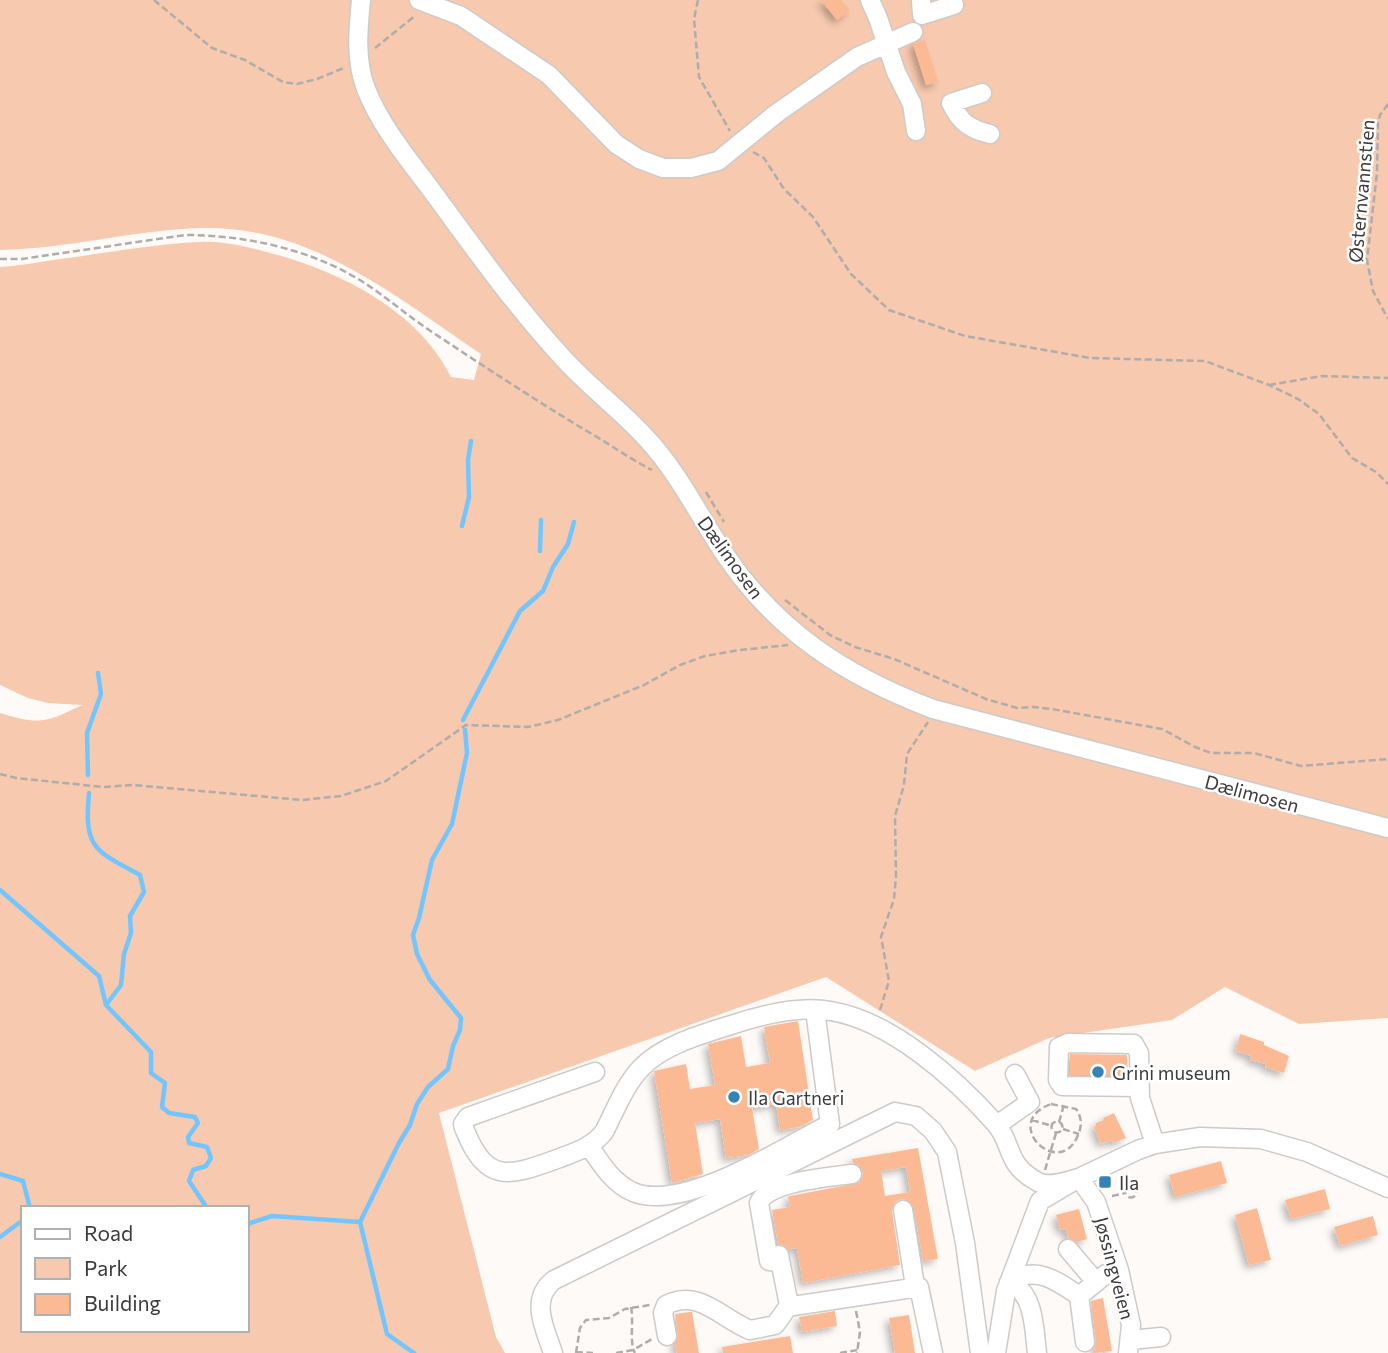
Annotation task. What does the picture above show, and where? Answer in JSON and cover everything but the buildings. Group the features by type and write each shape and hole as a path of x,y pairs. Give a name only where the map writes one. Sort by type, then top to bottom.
{"street":[{"name":"Dælimosen","path":"361,0 359,61 366,88 384,126 520,310 566,362 650,442 754,594 808,643 850,672 894,694 933,709 1388,828"},
{"path":"870,0 896,72 912,104 916,131"},
{"path":"921,0 922,15 954,5"},
{"path":"425,2 461,16 549,75 616,144 639,159 663,167 691,168 718,161 741,145 777,113 857,57 913,32"},
{"path":"982,93 951,103 958,118 965,125 990,134"},
{"path":"589,1146 605,1171 620,1184 649,1196 670,1196 708,1186 830,1124 815,1010"},
{"path":"595,1072 468,1117 463,1124 475,1153 482,1162 501,1172 513,1174 589,1146 604,1132 632,1079 649,1060 671,1048 737,1023 765,1016 815,1010 832,1011 857,1018 906,1044 933,1063 998,1125 1013,1161 1041,1183 1051,1184 1079,1178"},
{"path":"1139,1087 1062,1086 1058,1080 1059,1047 1068,1043 1135,1044 1139,1053 1141,1103 1155,1144"},
{"path":"998,1125 1030,1102 1016,1074"},
{"path":"553,1353 540,1312 540,1298 544,1289 554,1280 895,1112 916,1116 933,1131 947,1152 965,1243 980,1353"},
{"path":"996,1353 1009,1282 1040,1201 1079,1178 1155,1144 1209,1137 1261,1139 1330,1161 1388,1188"},
{"path":"666,1334 664,1309 671,1302 695,1301 750,1330 775,1325 790,1304 780,1258 769,1261 758,1203 761,1198 785,1185 852,1174"},
{"name":"Jøssingveien","path":"1079,1178 1096,1202 1119,1270 1130,1314 1129,1346"},
{"path":"903,1210 915,1286 920,1290 933,1353"},
{"path":"1068,1249 1096,1282"},
{"path":"1079,1296 1106,1274 1119,1270"},
{"path":"1009,1282 1024,1274 1039,1274 1058,1282 1079,1296 1085,1342"},
{"path":"1009,1282 1018,1286 1026,1297 1032,1316 1037,1353"},
{"path":"790,1304 796,1306 915,1286"},
{"path":"1129,1346 1161,1336"}],"path":[{"path":"154,0 212,48 245,60 283,82 297,83 317,79 359,61 425,2"},
{"path":"698,0 694,19 699,77 741,145 764,158 784,189 813,217 851,274 889,310 965,336 1090,358 1205,361 1298,399 1320,414 1352,458 1376,472 1388,484"},
{"name":"Østernvannstien","path":"1388,104 1378,123 1377,173 1367,260 1373,291 1388,319"},
{"path":"0,259 22,259 186,235 240,239 300,254 334,267 370,286 427,329 512,385 649,469 677,480"},
{"path":"1269,385 1322,376 1388,378"},
{"path":"703,487 728,530"},
{"path":"784,599 830,635 855,647 894,659 985,699 1017,708 1075,712 1162,729 1210,753 1254,753 1301,766 1388,760"},
{"path":"0,774 103,787 134,785 302,800 341,796 386,782 466,726 528,727 558,720 644,685 680,665 705,656 808,643"},
{"path":"874,1027 889,981 881,937 894,899 895,816 904,785 907,754 922,734 933,709"},
{"path":"1051,1104 1064,1105 1076,1109 1081,1116 1075,1142 1066,1150 1050,1152 1042,1149 1033,1138 1032,1120 1044,1107 1051,1104"},
{"path":"1062,1129 1059,1122 1064,1105"},
{"path":"1032,1120 1052,1126 1056,1133"},
{"path":"1052,1126 1059,1122"},
{"path":"1062,1129 1079,1134"},
{"path":"1041,1183 1056,1133 1062,1129"},
{"path":"840,1353 858,1351 860,1332 853,1296"},
{"path":"593,1353 576,1353 580,1328 586,1320 609,1318 631,1307 647,1305 664,1309"},
{"path":"631,1307 634,1319 634,1351"},
{"path":"617,1353 634,1351 666,1334"}],"green space":[{"path":"0,0 1388,0 1388,1018 1299,1024 1225,987 1172,1020 1049,1038 975,1071 826,977 439,1113 496,1337 505,1353 0,1353 0,713 42,720 59,716 82,705 48,703 28,698 0,685 0,267 163,245 208,242 232,244 318,269 371,295 417,331 436,353 451,377 474,380 481,354 350,268 279,238 241,230 176,229 0,250"}],"waterway":[{"path":"462,526 469,497 468,460 471,441"},
{"path":"540,551 541,520"},
{"path":"463,720 520,611 543,591 553,567 568,544 574,522"},
{"path":"88,775 87,733 101,694 98,673"},
{"path":"360,1222 410,1125 417,1104 428,1087 448,1069 460,1030 461,1018 430,980 417,954 413,935 432,860 452,824 467,753 465,730"},
{"path":"89,793 88,825 95,845 112,859 140,875 144,892 130,916 131,933 124,954 121,985 106,1005"},
{"path":"0,890 99,976 106,1005 151,1052 151,1073 165,1083 162,1107 169,1113 195,1117 198,1123 188,1137 189,1143 207,1147 211,1158 206,1166 193,1170 189,1181 206,1206"},
{"path":"0,1174 23,1181 29,1206"},
{"path":"248,1224 272,1216 360,1222 387,1334 414,1353"},
{"path":"0,1237 21,1221"}],"place":[{"name":"Grini museum","path":"1098,1072"},
{"name":"Ila Gartneri","path":"734,1097"},
{"name":"Ila","path":"1105,1182"}]}
